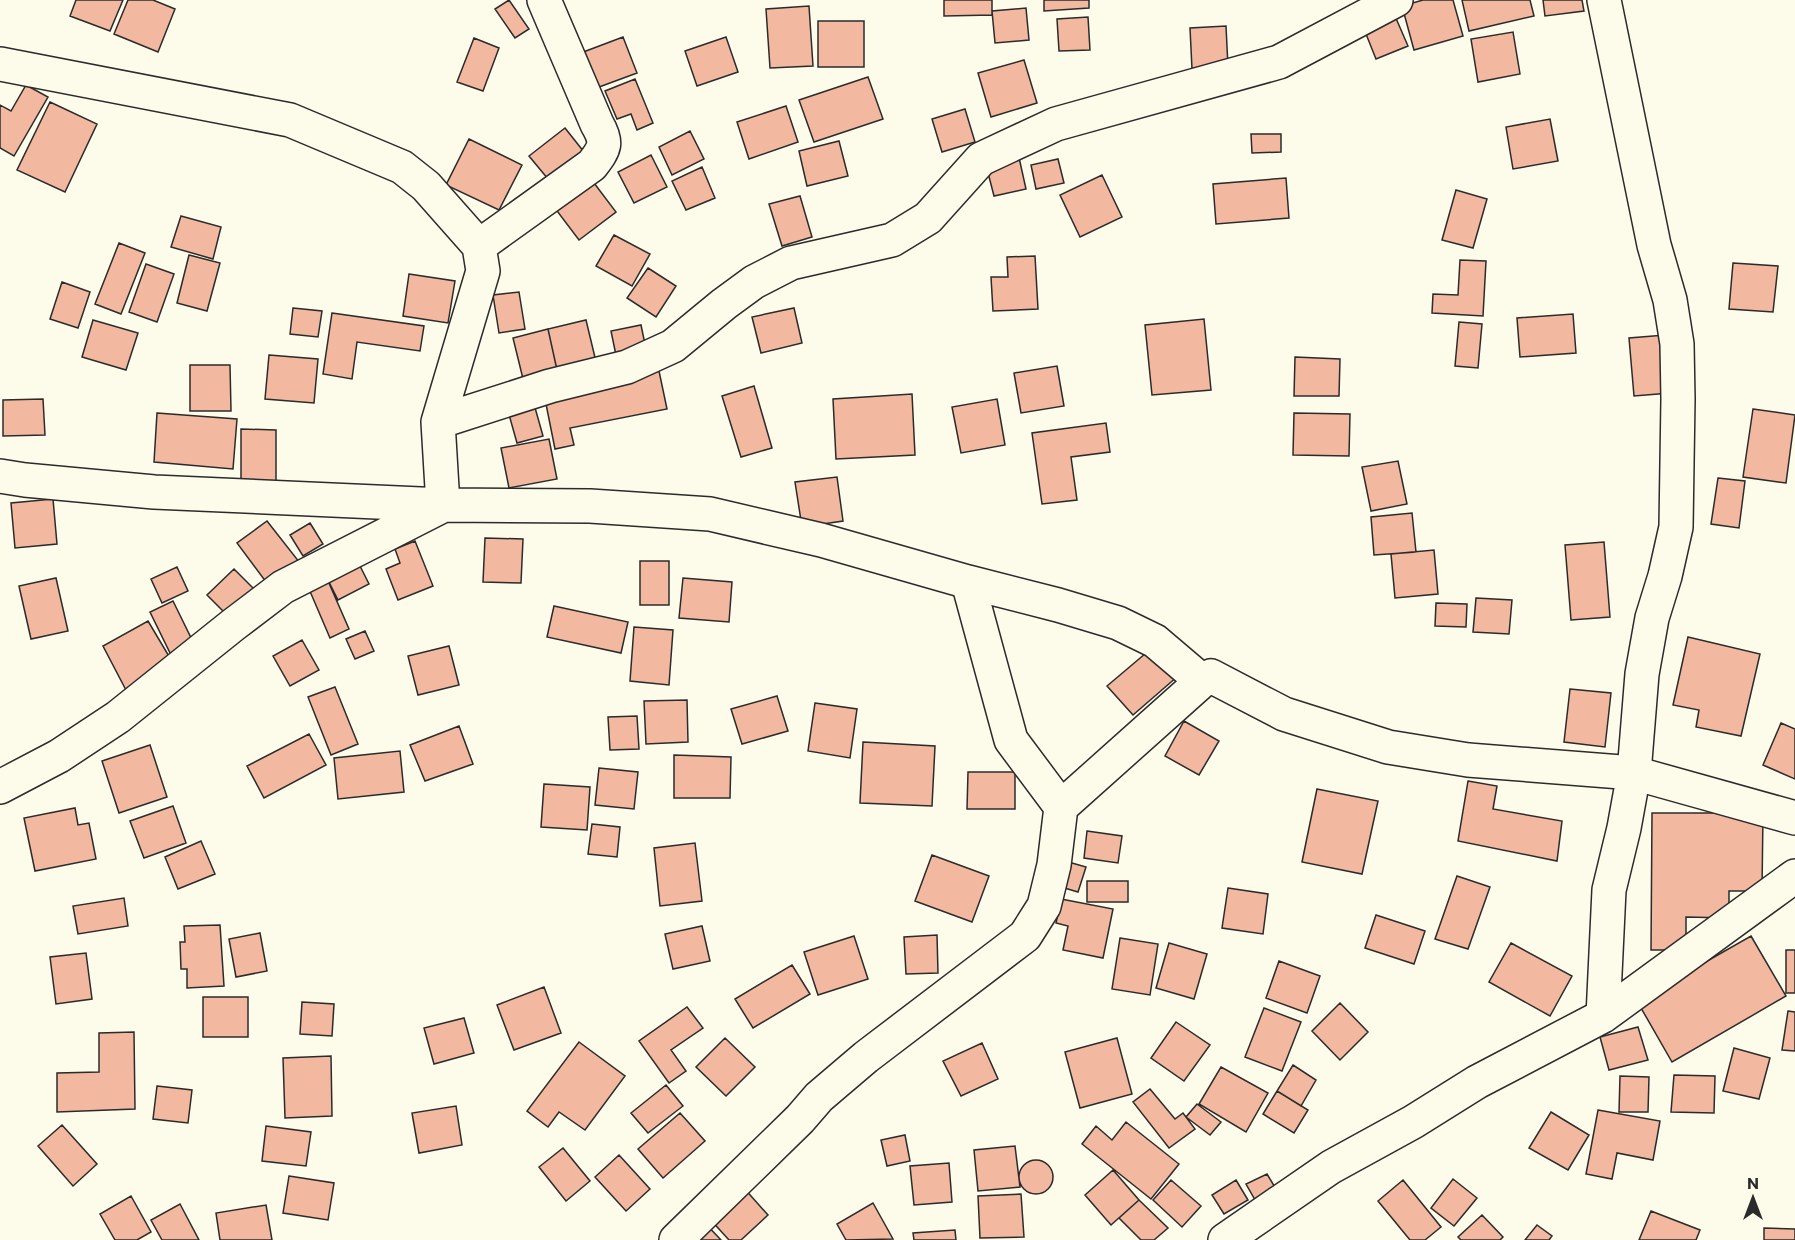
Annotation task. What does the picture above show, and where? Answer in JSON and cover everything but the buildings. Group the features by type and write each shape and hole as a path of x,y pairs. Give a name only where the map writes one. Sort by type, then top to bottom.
{"street":[{"path":"479,246 592,165 604,150 604,136 543,0"},
{"path":"438,422 550,386 627,367 673,346 754,282 791,263 892,240 928,218 981,159 1056,124 1278,62 1396,0"},
{"path":"1603,1016 1610,890 1634,773 1642,674 1650,630 1676,527 1678,399 1677,344 1670,300 1654,245 1604,0"},
{"path":"0,64 291,120 402,167 426,186 479,246 483,271 438,422 443,505"},
{"path":"0,476 154,492 443,505 590,506 710,514 821,540 968,582 1058,604 1118,623 1155,641 1202,681"},
{"path":"0,787 59,756 118,717 283,587 443,505"},
{"path":"968,582 1011,740 1061,807"},
{"path":"676,1240 800,1119 819,1097 866,1057 1025,936 1044,906 1054,865 1061,807 1202,681 1211,676 1284,714 1388,747 1468,760 1634,773 1795,818"},
{"path":"1226,1240 1331,1167 1413,1122 1477,1082 1603,1016 1795,876"}]}
